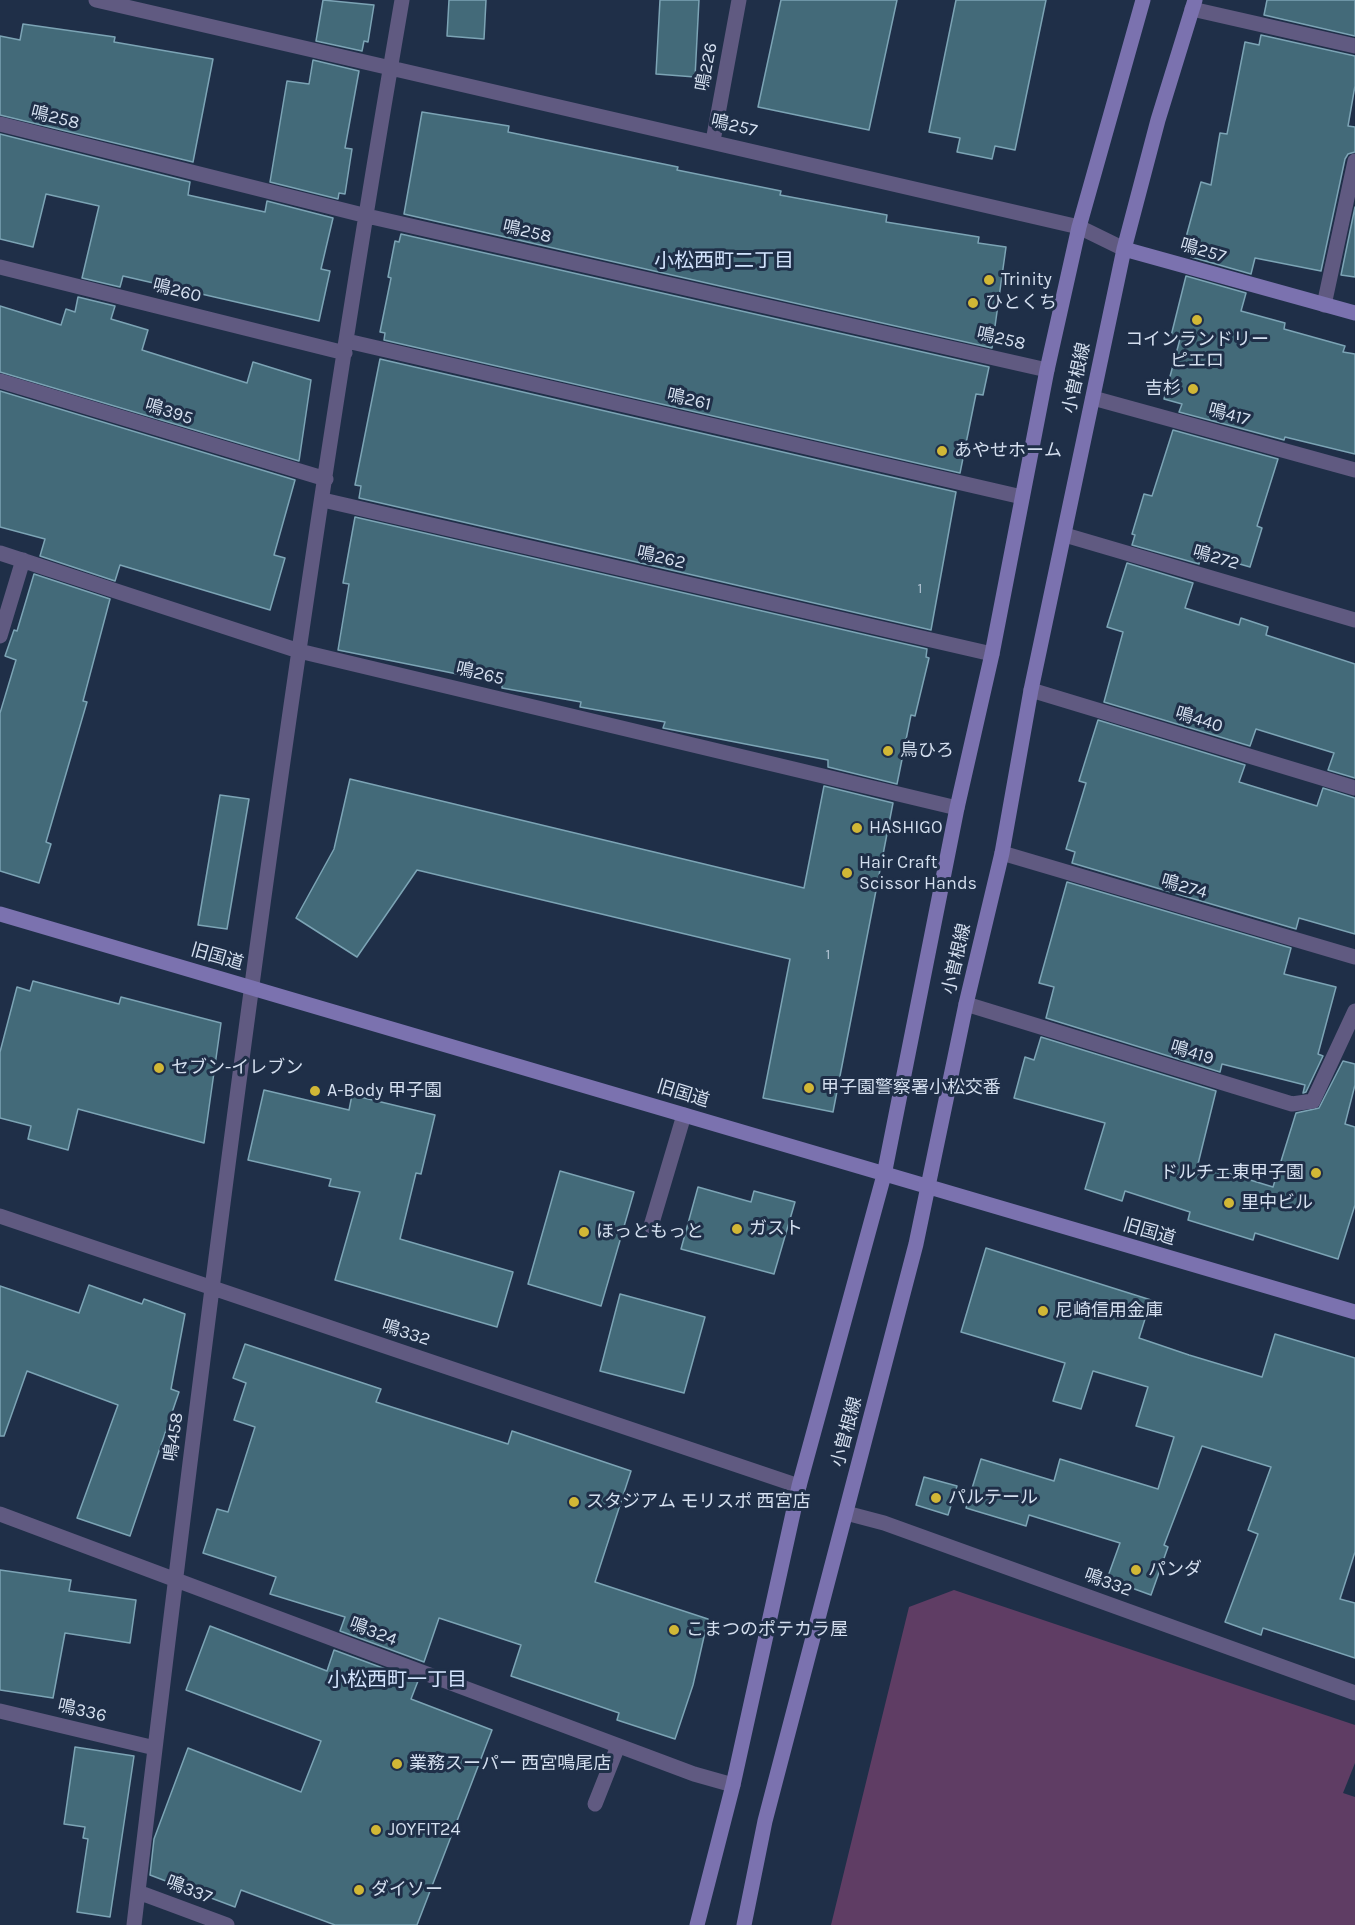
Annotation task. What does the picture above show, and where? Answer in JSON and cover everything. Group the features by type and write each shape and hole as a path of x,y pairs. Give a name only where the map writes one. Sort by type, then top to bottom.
{"street":[{"name":"鳴257","path":"96,0 390,66 1079,227 1124,249 1355,314"},
{"path":"390,66 402,0"},
{"name":"鳴226","path":"713,141 739,0"},
{"name":"小曽根線","path":"697,1925 732,1785 800,1486 884,1175 957,808 992,654 1047,370 1079,227 1143,0"},
{"path":"1194,5 1355,46"},
{"name":"小曽根線","path":"744,1925 765,1821 929,1188 966,1004 1002,853 1031,690 1124,249 1158,120 1194,5"},
{"name":"鳴458","path":"134,1925 250,987 299,651 390,66"},
{"name":"鳴258","path":"0,124 367,216 1047,370"},
{"path":"1324,305 1355,161"},
{"name":"鳴260","path":"0,267 346,347"},
{"name":"鳴261","path":"346,347 1022,497"},
{"name":"鳴395","path":"0,381 326,479"},
{"name":"鳴417","path":"1093,398 1355,470"},
{"name":"鳴262","path":"323,500 992,654"},
{"name":"鳴272","path":"1065,535 1355,620"},
{"name":"鳴265","path":"0,553 299,651 957,808"},
{"path":"0,636 23,560"},
{"name":"鳴440","path":"1031,690 1355,788"},
{"name":"鳴274","path":"1002,853 1355,957"},
{"name":"旧国道","path":"0,914 1355,1312"},
{"name":"鳴419","path":"966,1004 1292,1104 1313,1101 1355,1011"},
{"path":"651,1226 684,1115"},
{"name":"鳴332","path":"0,1216 800,1486"},
{"name":"鳴332","path":"846,1513 895,1527 1355,1693"},
{"name":"鳴324","path":"0,1514 618,1746 694,1774 732,1785"},
{"name":"鳴336","path":"0,1711 155,1748"},
{"path":"595,1804 618,1746"},
{"name":"鳴337","path":"138,1892 227,1925"}],"shaded area":[{"path":"954,1590 1355,1725 1355,1763 1343,1793 1355,1797 1355,1925 831,1925 909,1607"}],"building":[{"path":"323,0 374,5 368,42 364,41 362,51 316,41"},
{"path":"449,0 486,0 484,39 447,36"},
{"path":"660,0 699,0 695,77 656,74"},
{"path":"781,0 897,0 869,130 758,107"},
{"path":"956,0 1046,0 1015,150 995,146 992,159 957,152 960,138 929,132"},
{"path":"1267,0 1355,0 1355,36 1264,15"},
{"path":"23,24 115,37 114,42 213,59 193,162 0,115 0,36 20,40"},
{"path":"1261,35 1355,56 1355,86 1348,126 1355,127 1355,152 1348,154 1345,159 1321,271 1255,258 1251,274 1191,257 1194,243 1185,241 1201,182 1211,185 1220,133 1227,134 1245,42 1259,45"},
{"path":"313,60 359,71 345,148 352,149 345,194 339,193 338,199 270,182 287,81 309,84"},
{"path":"422,112 509,126 508,132 678,167 677,170 781,191 780,195 887,215 886,222 979,237 978,243 1006,247 992,348 404,214"},
{"path":"0,134 190,182 188,195 265,212 267,201 333,218 321,269 330,271 319,321 123,276 120,287 82,278 99,206 46,194 33,247 0,239"},
{"path":"1355,207 1355,277 1341,275"},
{"path":"401,234 989,367 983,395 976,394 960,473 384,340 385,333 380,332 391,278 388,277 395,241 399,242"},
{"path":"1186,276 1246,293 1241,311 1285,323 1284,329 1345,346 1343,352 1355,354 1355,454 1285,437 1284,440 1179,412 1182,404 1164,399 1180,339 1171,336"},
{"path":"78,297 115,306 111,319 148,330 142,350 247,383 253,362 311,380 299,461 0,372 0,306 61,325 66,309 75,312"},
{"path":"380,359 956,492 931,630 359,498 361,486 355,485"},
{"path":"0,391 295,480 274,555 285,558 270,610 120,565 115,581 40,556 45,539 0,527"},
{"path":"1173,430 1278,459 1257,526 1262,528 1250,567 1202,553 1199,564 1132,545 1135,535 1132,534 1144,494 1152,496"},
{"path":"355,517 927,649 926,657 929,658 915,716 911,715 897,784 828,767 828,760 663,728 665,722 580,707 581,702 502,688 502,683 338,650 349,584 343,583"},
{"path":"1127,563 1193,583 1185,608 1239,625 1241,618 1268,627 1266,635 1355,664 1355,778 1328,770 1334,753 1256,729 1250,746 1104,702 1123,632 1107,627"},
{"path":"34,574 110,599 83,701 87,702 46,842 51,844 39,883 0,871 0,713 16,660 5,656 14,630 17,631"},
{"path":"1098,720 1245,765 1239,782 1317,806 1323,788 1355,798 1355,934 1299,918 1296,929 1072,863 1075,852 1066,849 1086,783 1079,781"},
{"path":"350,779 804,888 824,786 893,803 833,1112 763,1098 790,959 417,870 357,957 296,918 334,849"},
{"path":"220,795 249,799 227,929 198,925"},
{"path":"1067,882 1291,948 1284,974 1336,987 1318,1054 1323,1056 1306,1092 1303,1093 1305,1085 1222,1064 1220,1072 1046,1018 1054,987 1039,983"},
{"path":"33,981 119,1004 121,997 221,1023 204,1143 78,1109 68,1150 28,1139 31,1126 0,1118 0,1052 17,987 30,991"},
{"path":"1041,1037 1216,1091 1198,1164 1273,1187 1296,1113 1319,1108 1343,1061 1355,1064 1355,1085 1345,1124 1355,1127 1355,1205 1338,1259 1255,1233 1253,1240 1188,1220 1190,1212 1125,1191 1122,1201 1085,1189 1105,1123 1014,1098 1025,1057 1034,1060"},
{"path":"264,1090 349,1110 352,1095 435,1115 421,1174 416,1173 400,1239 513,1272 497,1327 335,1280 360,1192 329,1186 331,1179 248,1160"},
{"path":"560,1171 634,1192 601,1306 528,1284"},
{"name":"ガスト","path":"698,1187 751,1202 754,1191 795,1202 774,1274 681,1249"},
{"path":"986,1248 1151,1300 1139,1338 1262,1377 1275,1334 1355,1358 1355,1552 1340,1599 1355,1603 1355,1658 1263,1628 1261,1635 1225,1622 1258,1534 1248,1530 1271,1467 1202,1446 1164,1545 1168,1547 1151,1595 1107,1579 1120,1543 1029,1515 1026,1526 966,1508 981,1459 1054,1481 1060,1459 1158,1489 1174,1437 1136,1426 1148,1387 1093,1371 1081,1409 1053,1401 1065,1363 961,1332"},
{"path":"89,1285 142,1304 144,1299 185,1314 171,1389 179,1392 130,1536 77,1518 118,1405 27,1371 4,1436 0,1436 0,1286 79,1313"},
{"path":"620,1294 705,1317 684,1393 600,1371"},
{"path":"245,1344 381,1389 376,1402 508,1444 512,1431 631,1471 595,1582 708,1619 693,1685 675,1739 617,1720 619,1713 511,1676 521,1645 439,1618 424,1662 340,1631 345,1617 270,1594 276,1577 203,1553 217,1509 228,1512 255,1427 234,1420 246,1383 233,1378"},
{"path":"924,1477 957,1486 948,1515 916,1505"},
{"path":"0,1570 71,1580 69,1591 136,1600 130,1643 65,1633 53,1698 0,1690"},
{"path":"210,1626 327,1671 334,1650 418,1681 411,1699 492,1730 417,1925 335,1925 241,1890 235,1907 150,1875 154,1839 188,1748 301,1792 321,1741 186,1690"},
{"path":"75,1747 134,1756 110,1917 77,1912 88,1839 83,1838 85,1827 64,1824"}],"place":[{"name":"Trinity","path":"989,280"},
{"name":"ひとくち","path":"973,303"},
{"name":"コインランドリー ピエロ","path":"1197,320"},
{"name":"吉杉","path":"1193,389"},
{"name":"あやせホーム","path":"942,451"},
{"name":"鳥ひろ","path":"888,751"},
{"name":"HASHIGO","path":"857,828"},
{"name":"Hair Craft Scissor Hands","path":"847,873"},
{"name":"セブン-イレブン","path":"159,1068"},
{"name":"甲子園警察署小松交番","path":"809,1088"},
{"name":"A-Body 甲子園","path":"315,1091"},
{"name":"ドルチェ東甲子園","path":"1316,1173"},
{"name":"里中ビル","path":"1229,1203"},
{"name":"ガスト","path":"737,1229"},
{"name":"ほっともっと","path":"584,1232"},
{"name":"尼崎信用金庫","path":"1043,1311"},
{"name":"パルテール","path":"936,1498"},
{"name":"スタジアム モリスポ 西宮店","path":"574,1502"},
{"name":"パンダ","path":"1136,1570"},
{"name":"こまつのポテカラ屋","path":"674,1630"},
{"name":"業務スーパー 西宮鳴尾店","path":"397,1764"},
{"name":"JOYFIT24","path":"376,1830"},
{"name":"ダイソー","path":"359,1890"}],"district":[{"name":"小松西町二丁目","path":"724,261"},
{"name":"小松西町一丁目","path":"397,1680"}]}
